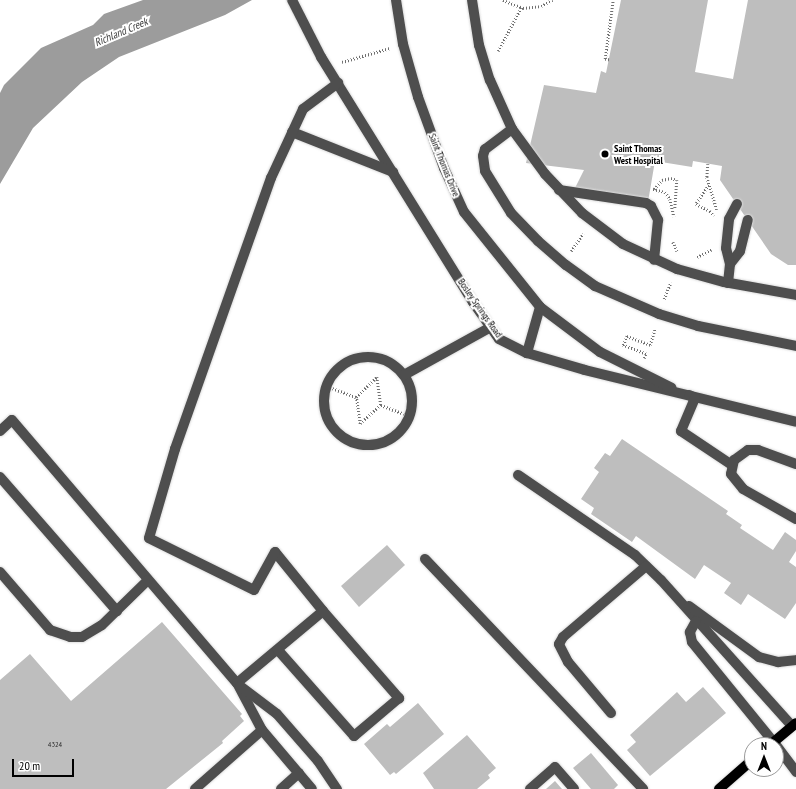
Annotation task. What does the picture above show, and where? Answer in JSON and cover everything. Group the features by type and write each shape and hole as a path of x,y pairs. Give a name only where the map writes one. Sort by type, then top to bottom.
{"main road":[{"path":"781,737 794,725"},
{"path":"719,789 744,767"}],"street":[{"name":"Bosley Springs Road","path":"292,0 327,66 499,339 527,353 694,398 796,422"},
{"name":"Saint Thomas Drive","path":"396,0 404,44 418,96 444,168 464,212 540,307 600,352 694,398"},
{"path":"472,0 479,45 487,71 512,129 560,190 582,213 623,244 654,260 677,269 728,283 796,295"},
{"path":"278,650 354,736 399,698 323,611 275,552 254,590 149,538 174,449 271,178 303,109 338,83"},
{"path":"512,129 485,149 483,156 485,171 511,213 538,241 566,265 595,286 659,314 698,326 796,346"},
{"path":"292,132 393,172"},
{"path":"560,190 646,203 651,206 658,220 654,260"},
{"path":"728,283 730,264 726,248 730,219 737,204"},
{"path":"730,264 740,251 748,220"},
{"path":"527,353 540,307"},
{"path":"404,375 491,327"},
{"path":"363,357 384,360 404,375 412,398 409,416 401,429 385,441 369,445 350,440 338,432 328,419 325,402 327,386 340,367 363,357"},
{"path":"694,398 681,431 732,465"},
{"path":"0,431 12,420 237,683 277,714 318,761 337,789"},
{"path":"796,464 758,450 739,454 732,465 731,474 737,484 796,519"},
{"path":"518,475 635,555 676,597 696,621 794,725"},
{"path":"0,477 117,611"},
{"path":"425,559 643,789"},
{"path":"611,713 568,662 559,644 571,630 646,566"},
{"path":"0,572 50,630 70,637 82,637 102,625 148,580"},
{"path":"676,597 759,657 778,662 796,660"},
{"path":"237,683 323,611"},
{"path":"696,621 690,632 692,642 768,737"},
{"path":"237,683 262,730 312,789"},
{"path":"195,789 262,730"},
{"path":"784,757 796,772"},
{"path":"530,789 555,767 574,789"},
{"path":"281,789 299,773"}],"path":[{"path":"503,0 522,8 541,6 552,0"},
{"path":"609,60 605,59 613,0"},
{"path":"487,71 522,8"},
{"path":"327,66 404,44"},
{"path":"654,188 662,180 671,178 678,180 674,211"},
{"path":"709,185 696,204 710,211 717,222"},
{"path":"356,397 377,377 381,405"},
{"path":"327,386 356,397"},
{"path":"356,397 360,424 381,405"},
{"path":"381,405 409,416"}],"water":[{"name":"Richland Creek","path":"143,0 252,0 225,15 119,57 82,82 33,128 0,184 0,93 4,85 41,48 93,25 104,14"}],"building":[{"path":"621,0 708,0 695,72 733,79 748,0 796,0 796,265 788,265 771,254 720,180 722,166 693,161 692,167 655,161 648,202 574,190 584,170 526,163 544,85 596,93 601,71 606,73"},
{"path":"622,439 728,511 726,514 742,525 740,528 773,550 785,532 796,540 796,551 789,562 796,567 796,603 785,619 748,594 741,605 724,593 731,583 704,565 695,579 636,536 632,542 591,514 594,508 581,499 599,472 594,468 605,453 610,456"},
{"path":"387,545 405,565 359,607 341,586"},
{"path":"162,622 242,714 240,716 244,721 222,741 223,743 166,789 0,789 0,680 30,654 71,701"},
{"path":"703,687 726,713 650,776 627,750 636,742 630,735 677,692 686,702"},
{"path":"418,703 444,734 396,774 394,772 390,775 364,744 387,724 390,727"},
{"path":"467,735 496,768 488,775 490,778 477,789 434,789 423,773"},
{"path":"591,753 618,785 614,789 591,789 573,768"},
{"path":"555,781 562,789 546,789"}],"place":[{"name":"Saint Thomas West Hospital","path":"605,154"}]}
